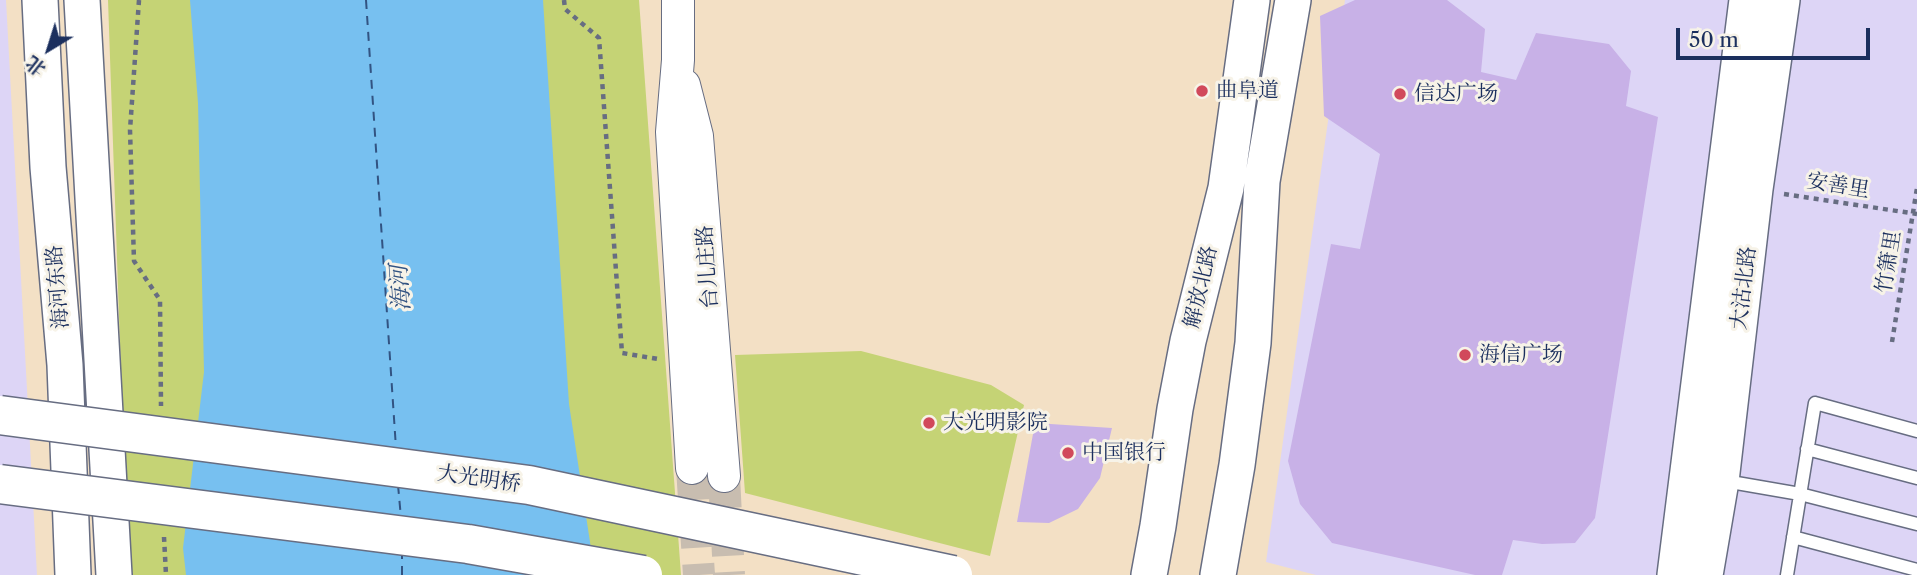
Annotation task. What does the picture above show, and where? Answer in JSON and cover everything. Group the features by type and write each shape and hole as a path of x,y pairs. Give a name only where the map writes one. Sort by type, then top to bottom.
{"main road":[{"name":"海河东路","path":"40,0 48,167 65,365 73,575"},
{"name":"海河东路","path":"82,0 114,575"},
{"name":"解放北路","path":"1149,575 1188,341 1226,188 1252,0"},
{"path":"1218,575 1237,465 1253,343 1262,181 1293,0"},
{"name":"大沽北路","path":"1675,575 1747,0"},
{"name":"大沽北路","path":"1705,575 1721,481 1755,190 1782,0"},
{"name":"大光明桥","path":"0,415 529,485 953,575"},
{"path":"0,484 468,544 643,575"}],"street":[{"name":"台儿庄路","path":"678,0 678,60 672,132 692,468"},
{"name":"台儿庄路","path":"678,60 697,136 724,476"}],"lane":[{"path":"1787,575 1815,403 1917,430"},
{"path":"1807,449 1917,478"},
{"path":"1721,481 1800,494 1917,524"},
{"path":"1793,537 1917,570"}],"path":[{"path":"139,0 130,130 134,261 160,300"},
{"path":"564,0 565,9 599,38 622,353 658,358 659,369"},
{"name":"竹箫里","path":"1892,342 1915,214 1917,188"},
{"name":"安善里","path":"1755,190 1915,214"}],"shaded area":[{"path":"0,0 6,0 37,575 0,575"},
{"path":"1345,0 1917,0 1917,575 1316,575 1266,562"}],"green space":[{"path":"108,0 639,0 681,575 128,575"},
{"name":"大光明影院","path":"861,351 991,385 1024,405 990,556 745,493 735,355"}],"water":[{"name":"海河","path":"190,0 543,0 569,404 595,575 186,575 183,548 204,372 198,103"}],"building":[{"name":"海信广场","path":"1355,0 1447,0 1485,29 1481,72 1516,80 1536,33 1609,44 1631,71 1626,106 1658,117 1595,518 1575,543 1542,544 1513,540 1502,575 1475,575 1332,543 1300,504 1288,461 1331,244 1360,249 1380,154 1324,116 1320,16"},
{"name":"中国银行","path":"1035,423 1112,428 1100,478 1078,509 1049,523 1017,522"}],"ferry route":[{"path":"366,0 396,448"},
{"path":"398,485 401,518"},
{"path":"402,555 402,575"}],"tunnel":[{"path":"692,468 699,575"},
{"path":"724,476 729,575"}],"place":[{"name":"曲阜道","path":"1202,91"},
{"name":"信达广场","path":"1400,94"},
{"name":"海信广场","path":"1465,355"},
{"name":"大光明影院","path":"929,423"},
{"name":"中国银行","path":"1068,453"}]}
